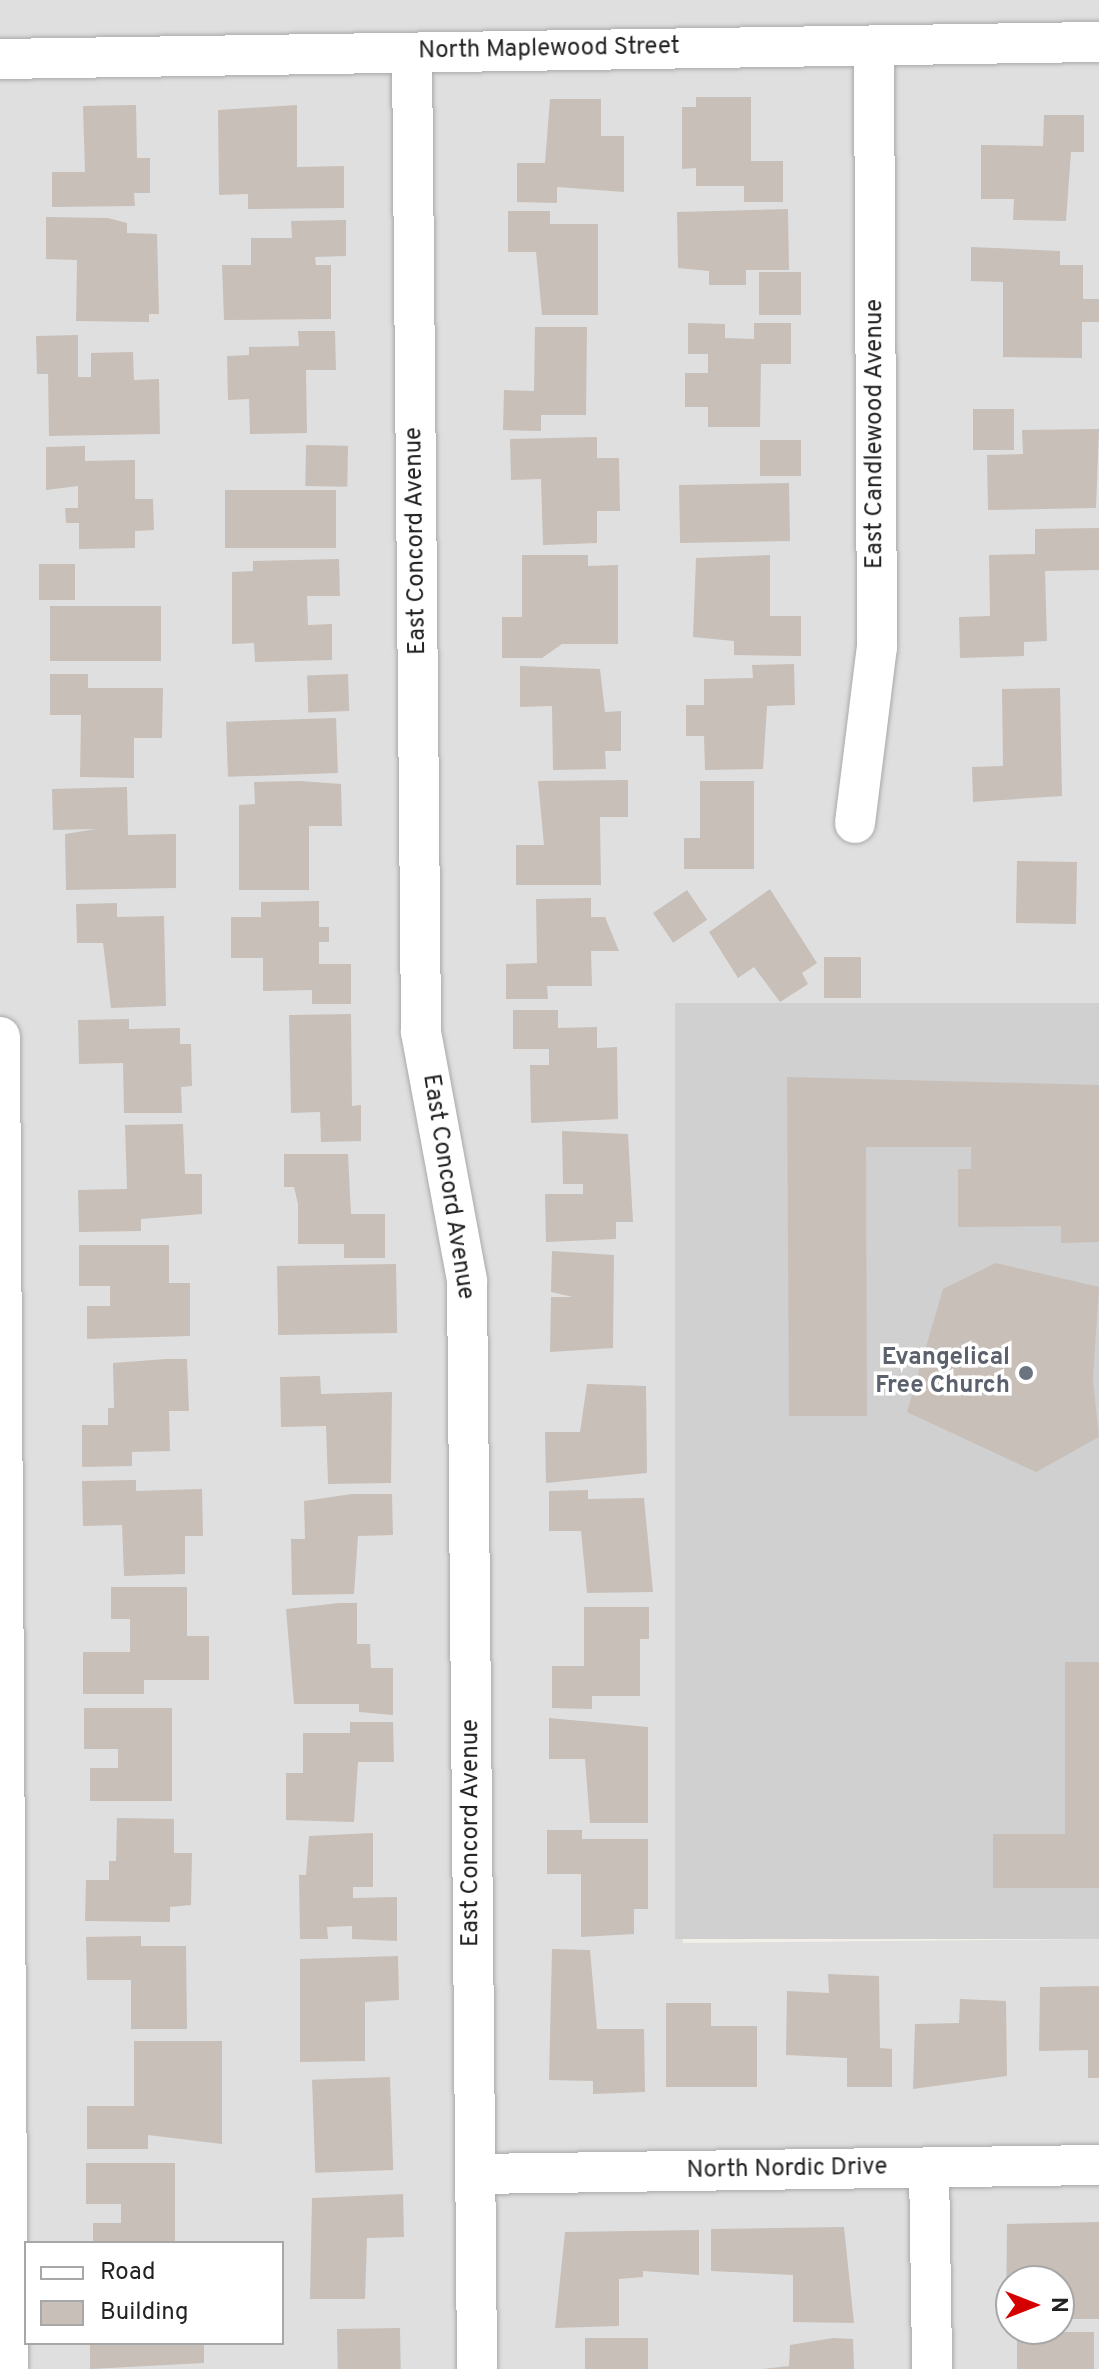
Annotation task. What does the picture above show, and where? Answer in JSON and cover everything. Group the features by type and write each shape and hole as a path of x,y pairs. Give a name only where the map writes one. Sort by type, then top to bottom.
{"street":[{"name":"North Maplewood Street","path":"0,59 1099,42"},
{"name":"East Candlewood Avenue","path":"855,823 877,647 874,45"},
{"name":"East Concord Avenue","path":"412,53 421,1032 467,1281 477,2369"},
{"path":"0,1037 8,2369"},
{"name":"North Nordic Drive","path":"475,2174 1099,2165"},
{"path":"929,2167 932,2369"}],"shaded area":[{"path":"0,0 1099,0 1099,1003 675,1007 683,1943 1099,1939 1099,2369 0,2369"},
{"path":"675,1003 1099,1003 1099,1939 675,1939"}],"building":[{"path":"696,97 751,97 751,161 783,161 783,202 744,202 744,186 696,186 696,168 682,169 682,107 696,107"},
{"path":"550,99 601,99 601,136 624,136 624,192 557,187 557,203 517,202 517,163 545,163"},
{"path":"136,105 137,158 150,158 150,193 134,193 135,206 52,207 52,172 85,172 83,106"},
{"path":"297,105 297,167 344,166 344,208 248,209 248,194 219,195 218,110"},
{"path":"1044,115 1084,115 1084,152 1071,152 1066,221 1013,220 1014,199 981,199 981,145 1043,146"},
{"path":"788,209 789,270 746,270 746,285 709,285 709,271 678,268 677,212"},
{"path":"508,211 550,211 550,224 598,224 598,315 542,315 536,252 508,252"},
{"path":"46,217 108,218 127,223 127,233 157,234 159,314 149,314 149,322 76,321 77,260 46,259"},
{"path":"346,220 346,256 315,257 316,265 331,265 331,319 224,320 222,265 251,265 251,238 292,238 291,221"},
{"path":"971,247 1060,251 1060,265 1083,265 1083,299 1099,299 1099,322 1082,322 1082,358 1003,357 1003,282 971,281"},
{"path":"759,272 801,272 801,315 759,315"},
{"path":"688,323 725,324 725,338 754,339 754,323 791,323 791,364 761,364 760,427 708,427 708,407 685,407 685,373 708,373 708,354 688,354"},
{"path":"535,327 587,327 586,415 541,415 541,431 503,430 504,390 534,391"},
{"path":"298,331 335,331 336,370 306,370 307,433 250,434 249,399 228,400 227,356 249,355 249,347 299,346"},
{"path":"78,335 78,377 91,377 91,353 133,352 134,380 159,379 160,434 49,436 48,374 37,374 36,336"},
{"path":"973,409 1014,409 1014,450 973,450"},
{"path":"1099,429 1096,508 988,510 987,455 1023,454 1022,430"},
{"path":"597,437 597,458 619,458 620,511 597,511 597,543 543,545 541,479 511,480 510,439"},
{"path":"760,440 801,440 801,476 760,476"},
{"path":"306,445 348,446 347,487 305,486"},
{"path":"85,446 85,461 135,460 135,499 153,499 154,530 135,531 135,548 79,549 79,523 66,523 65,508 78,508 78,486 46,490 46,447"},
{"path":"789,483 790,541 680,543 679,485"},
{"path":"225,490 336,490 336,548 225,548"},
{"path":"1099,528 1099,570 1045,571 1047,641 1024,642 1024,656 960,658 959,617 990,616 989,555 1035,554 1035,529"},
{"path":"522,555 588,555 588,566 618,565 618,644 562,644 542,658 502,658 502,617 522,617"},
{"path":"770,555 770,616 801,616 801,656 734,655 734,641 693,637 696,558"},
{"path":"339,559 340,596 307,596 308,625 332,624 332,660 255,662 254,643 232,644 232,572 253,571 253,561"},
{"path":"39,564 75,564 75,600 39,600"},
{"path":"50,606 161,606 161,661 50,661"},
{"path":"794,664 795,705 767,706 763,769 705,770 704,736 686,736 686,705 704,705 704,679 753,678 752,665"},
{"path":"520,666 600,669 605,712 621,711 621,751 605,751 606,769 553,770 552,706 520,707"},
{"path":"50,674 88,674 88,688 163,688 162,738 134,738 134,778 80,777 81,715 50,715"},
{"path":"348,674 349,711 308,712 307,675"},
{"path":"1060,688 1062,796 973,802 972,767 1003,766 1002,689"},
{"path":"336,718 338,773 228,777 226,722"},
{"path":"628,780 628,817 600,817 601,885 516,885 516,845 544,845 538,781"},
{"path":"700,781 754,781 754,869 684,869 684,838 700,838"},
{"path":"254,782 341,784 342,826 309,826 309,890 239,890 239,805 255,804"},
{"path":"127,787 128,835 176,834 176,888 66,890 65,834 96,829 53,830 52,789"},
{"path":"1017,861 1077,862 1076,924 1016,923"},
{"path":"770,889 817,963 802,973 808,984 780,1002 754,967 738,978 709,932"},
{"path":"687,890 707,920 673,943 653,913"},
{"path":"591,898 591,917 605,917 619,951 591,951 592,986 547,986 548,999 506,999 506,964 537,963 536,899"},
{"path":"319,901 319,927 329,927 329,942 319,942 319,964 351,964 351,1004 312,1004 312,990 263,991 263,958 231,958 231,917 261,917 261,902"},
{"path":"117,903 117,917 164,916 166,1006 111,1008 103,943 77,943 76,904"},
{"path":"824,957 861,957 861,998 824,998"},
{"path":"513,1010 558,1010 558,1028 597,1027 597,1048 617,1047 618,1119 531,1123 530,1065 549,1065 549,1049 513,1049"},
{"path":"351,1014 352,1106 361,1105 361,1141 321,1142 320,1112 291,1113 289,1015"},
{"path":"129,1019 129,1029 180,1028 180,1044 191,1044 192,1086 181,1087 182,1113 124,1113 123,1063 79,1064 78,1020"},
{"path":"787,1077 1099,1085 1099,1242 1061,1243 1061,1226 958,1227 958,1169 971,1169 971,1147 866,1147 867,1416 789,1416"},
{"path":"183,1124 185,1174 202,1174 202,1214 141,1219 141,1231 79,1232 78,1190 127,1189 125,1125"},
{"path":"562,1131 628,1134 633,1222 616,1222 616,1239 546,1242 545,1194 583,1194 583,1184 563,1184"},
{"path":"284,1154 348,1154 351,1214 385,1214 385,1258 344,1258 344,1244 298,1244 298,1204 294,1187 284,1187"},
{"path":"79,1245 169,1245 169,1283 190,1283 190,1336 87,1339 87,1306 110,1306 110,1286 79,1286"},
{"path":"552,1251 614,1255 613,1348 550,1352 551,1297 573,1297 551,1292"},
{"path":"996,1263 1099,1287 1093,1380 1099,1437 1036,1472 907,1412 943,1289"},
{"path":"396,1264 397,1333 278,1335 277,1266"},
{"path":"187,1359 189,1411 169,1411 170,1451 132,1452 132,1466 82,1467 82,1425 108,1425 108,1408 114,1408 113,1363"},
{"path":"320,1376 321,1394 392,1392 391,1483 328,1484 326,1426 281,1427 280,1377"},
{"path":"587,1384 646,1386 647,1473 546,1483 545,1432 580,1432"},
{"path":"136,1480 136,1491 202,1489 203,1536 185,1536 185,1574 124,1576 122,1525 83,1526 82,1481"},
{"path":"588,1490 588,1499 644,1498 653,1592 587,1593 581,1531 549,1531 549,1491"},
{"path":"352,1494 392,1494 393,1535 358,1536 354,1594 292,1595 291,1539 305,1539 304,1501"},
{"path":"111,1587 187,1587 187,1636 209,1636 209,1680 144,1680 144,1694 83,1694 83,1652 130,1652 130,1619 111,1619"},
{"path":"357,1603 357,1644 370,1644 371,1668 393,1668 393,1715 359,1712 359,1704 294,1704 286,1609"},
{"path":"584,1607 649,1607 649,1639 640,1639 640,1696 592,1696 592,1709 552,1708 552,1666 584,1666"},
{"path":"1065,1662 1099,1662 1099,1888 993,1888 993,1834 1065,1834"},
{"path":"84,1708 172,1708 172,1801 90,1801 90,1768 118,1768 118,1749 84,1749"},
{"path":"549,1718 648,1727 648,1823 590,1823 585,1759 549,1759"},
{"path":"350,1722 393,1722 394,1762 358,1762 354,1822 286,1820 286,1773 303,1773 303,1733 350,1733"},
{"path":"117,1818 174,1819 174,1853 192,1853 191,1905 170,1907 170,1922 85,1921 86,1880 109,1880 109,1861 116,1861"},
{"path":"547,1830 582,1830 582,1839 648,1839 648,1909 634,1909 634,1934 581,1937 581,1874 547,1874"},
{"path":"373,1833 373,1887 353,1887 353,1898 397,1897 397,1941 352,1939 352,1926 327,1927 328,1939 300,1939 299,1875 306,1875 309,1836"},
{"path":"141,1936 141,1946 186,1946 187,2029 131,2029 131,1980 87,1980 86,1937"},
{"path":"552,1949 590,1950 597,2029 644,2029 645,2092 593,2094 593,2081 549,2080"},
{"path":"398,1956 399,2000 365,2002 365,2061 300,2062 300,1959"},
{"path":"828,1974 879,1976 880,2048 892,2049 892,2087 847,2087 847,2058 786,2055 787,1991 829,1993"},
{"path":"1099,1986 1099,2078 1088,2078 1088,2050 1039,2051 1040,1987"},
{"path":"960,1999 1006,2001 1007,2076 913,2089 915,2024 959,2023"},
{"path":"666,2003 711,2003 711,2026 757,2026 757,2087 666,2087"},
{"path":"134,2041 222,2041 222,2144 148,2135 148,2149 87,2149 87,2106 134,2106"},
{"path":"390,2077 393,2170 315,2173 312,2080"},
{"path":"86,2163 175,2163 175,2241 93,2241 93,2223 121,2223 121,2204 86,2204"},
{"path":"403,2194 404,2237 367,2238 365,2299 310,2299 312,2198"},
{"path":"1099,2222 1099,2319 1075,2319 1075,2265 1007,2265 1007,2224"},
{"path":"844,2227 854,2323 793,2322 793,2275 711,2271 711,2229"},
{"path":"699,2230 699,2275 643,2271 643,2277 619,2279 619,2326 555,2328 565,2232"},
{"path":"400,2328 401,2369 338,2369 337,2329"},
{"path":"1075,2332 1094,2332 1094,2369 1017,2369 1017,2345 1075,2345"},
{"path":"585,2338 648,2338 648,2369 585,2369"},
{"path":"833,2338 853,2339 854,2369 761,2369 789,2366 790,2345"},
{"path":"90,2345 204,2345 204,2363 90,2369"}],"place":[{"name":"Evangelical Free Church","path":"1026,1373"}]}
